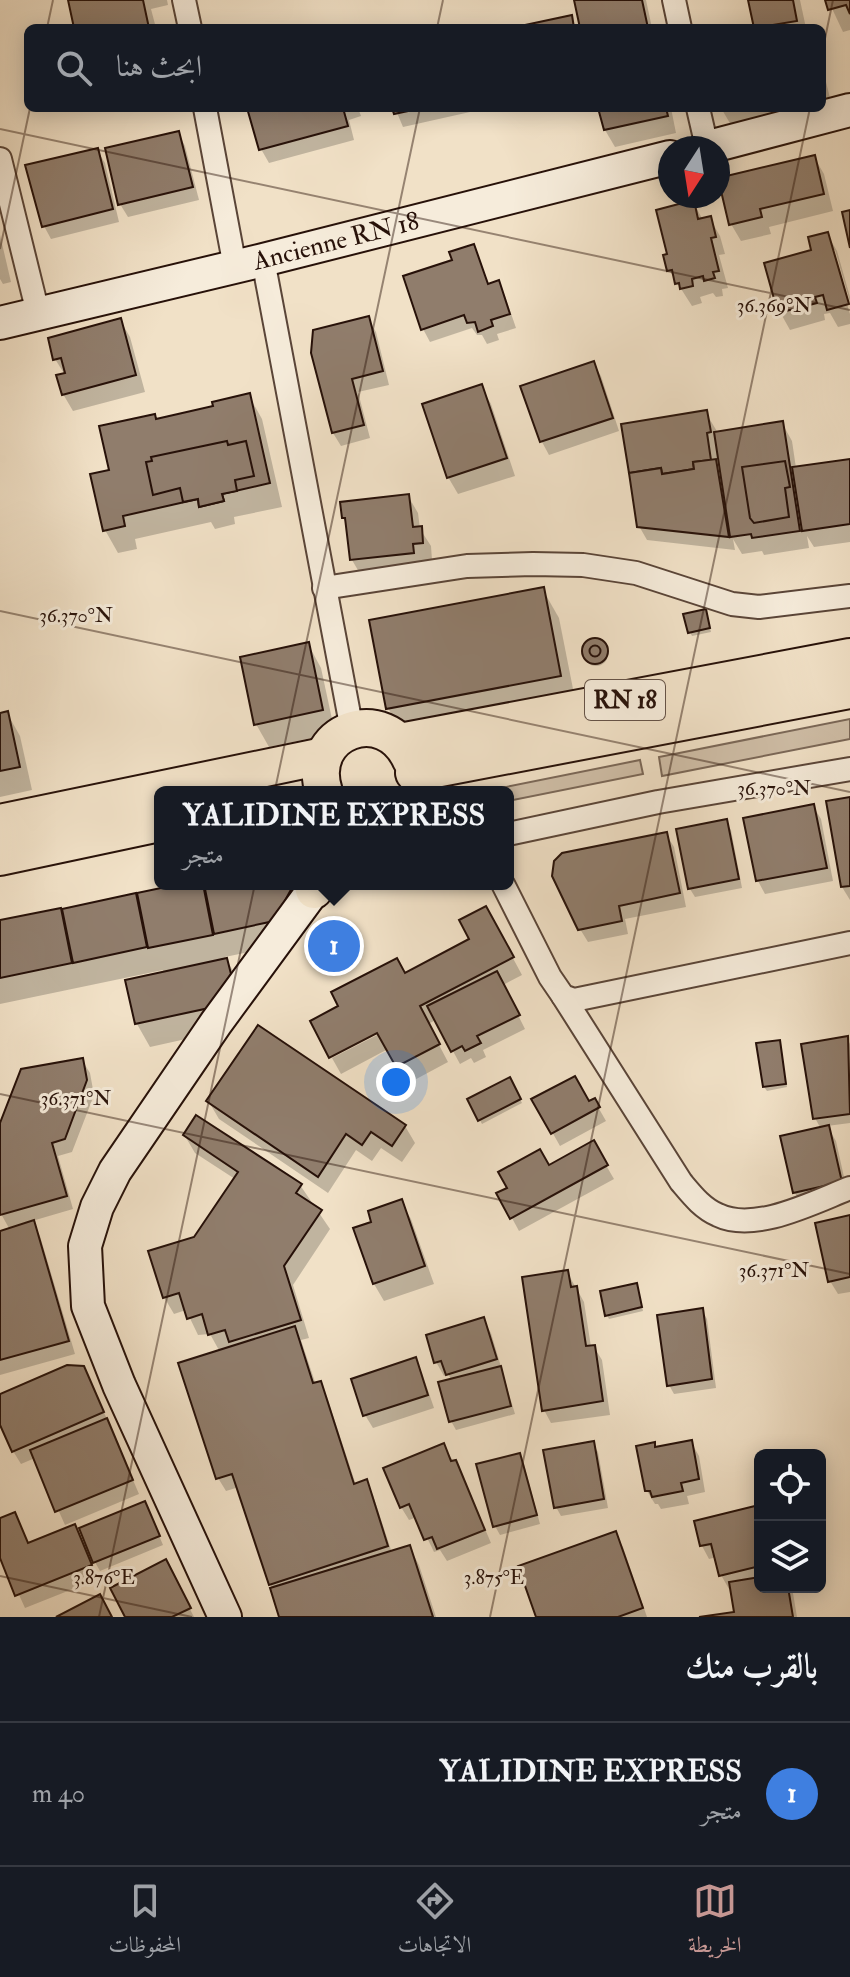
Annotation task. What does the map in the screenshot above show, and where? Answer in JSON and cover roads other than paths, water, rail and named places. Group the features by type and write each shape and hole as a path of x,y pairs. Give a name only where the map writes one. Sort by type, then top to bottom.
{"main road":[{"path":"730,142 850,110"},
{"name":"Ancienne RN 18","path":"0,323 658,160"},
{"name":"RN 18","path":"408,769 850,657"},
{"name":"RN 18","path":"408,769 850,690"},
{"path":"297,786 321,783 335,740 352,730 378,729 408,769"},
{"path":"0,823 154,804"},
{"path":"0,857 154,824"},
{"path":"111,833 154,836"},
{"path":"225,1617 119,1385 88,1306 85,1246 97,1207 115,1171 216,1023 316,890"}],"street":[{"path":"184,0 189,24"},
{"path":"674,0 679,24"},
{"path":"206,112 249,263 324,588 352,730"},
{"path":"699,112 704,136"},
{"path":"0,159 38,313"},
{"path":"324,588 467,566 533,564 583,565 636,573 732,604 759,607 850,596"},
{"path":"514,833 658,802 850,769"},
{"path":"506,890 550,977 681,1182 699,1203 717,1215 739,1222 766,1218 850,1188"},
{"path":"563,996 574,1000 603,995 850,943"}],"place":[{"name":"YALIDINE EXPRESS","path":"334,946"}]}
